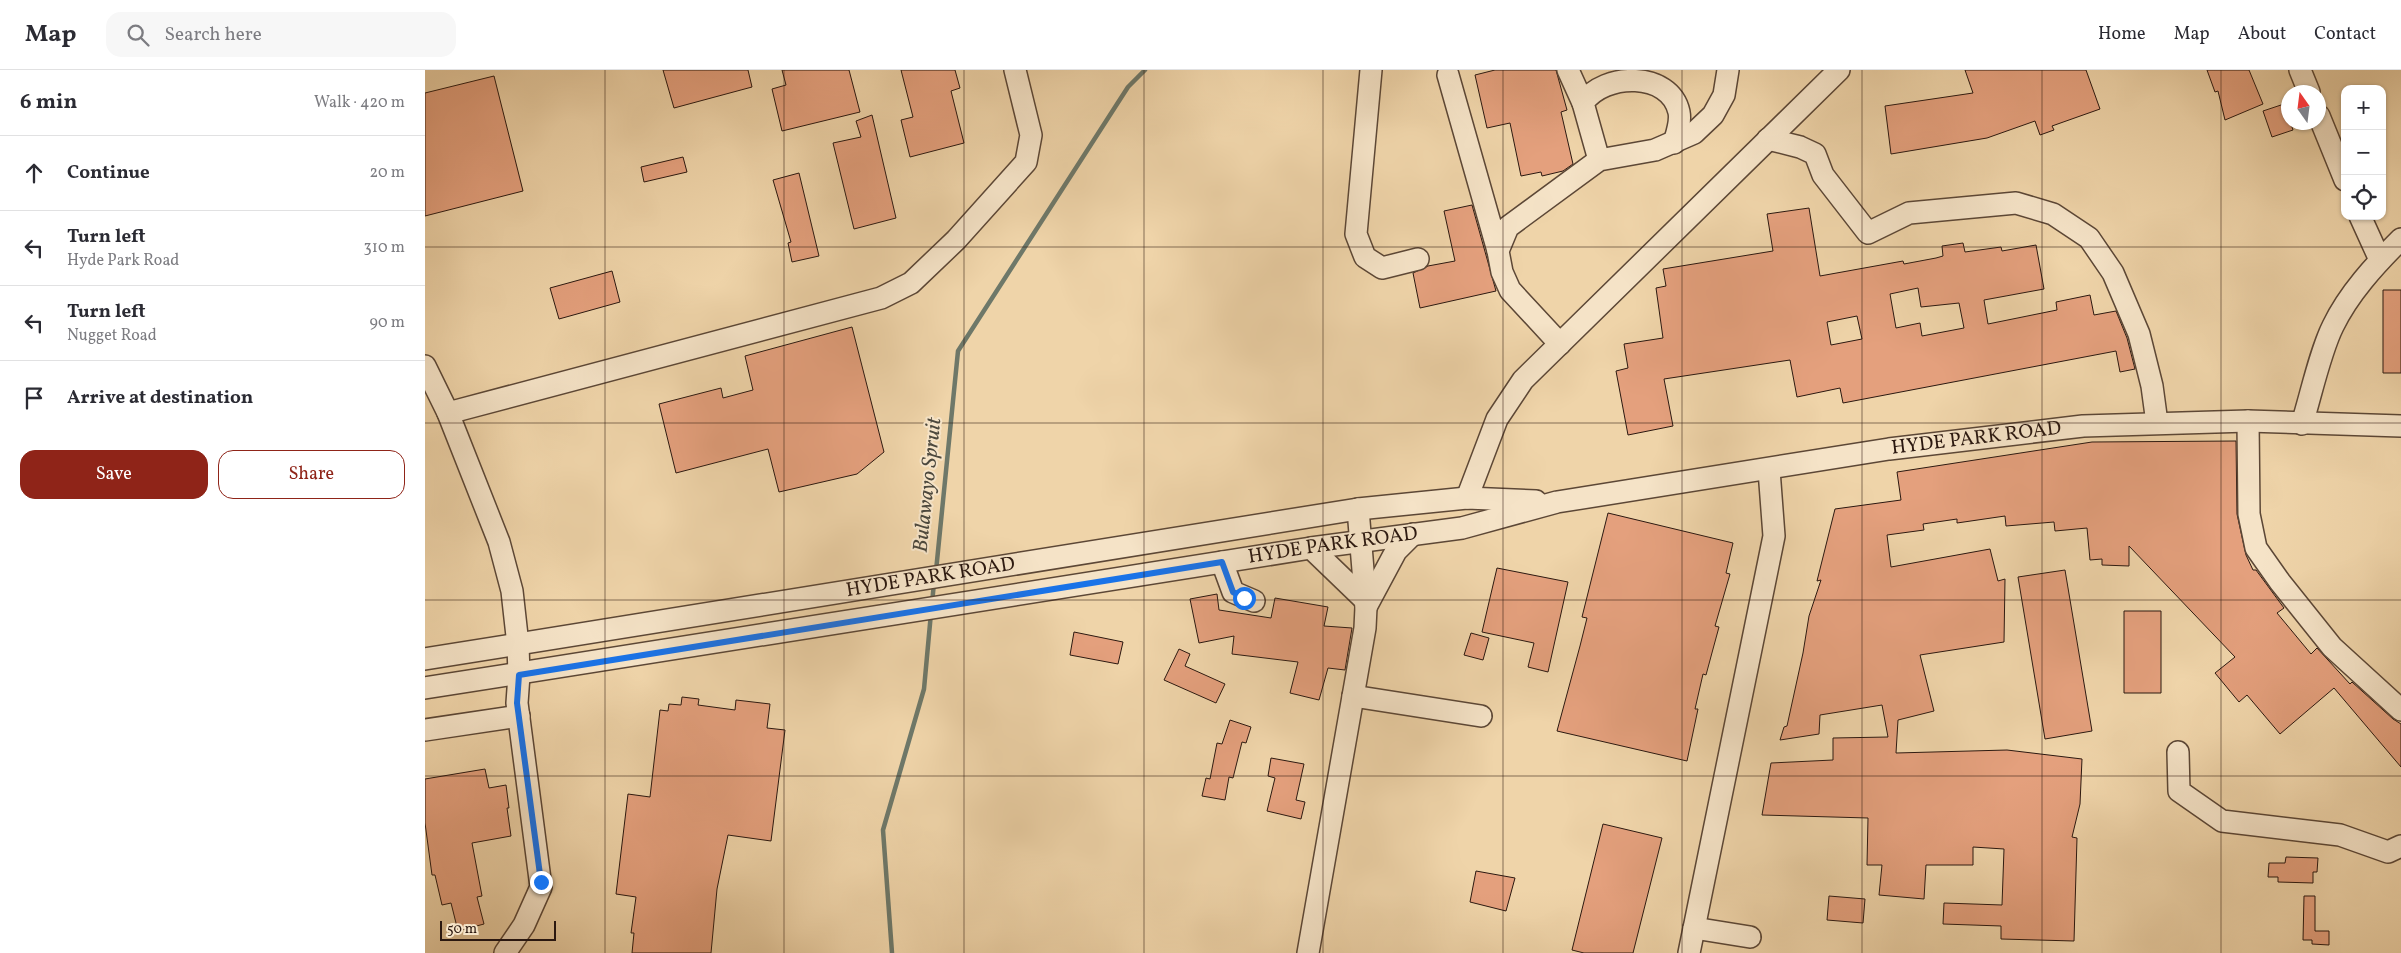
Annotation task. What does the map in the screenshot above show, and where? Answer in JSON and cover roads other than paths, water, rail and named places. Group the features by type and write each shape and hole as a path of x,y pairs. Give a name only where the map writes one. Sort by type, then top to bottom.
{"street":[{"path":"447,413 881,298 911,283 956,240 1025,162 1031,135 1015,70"},
{"path":"1371,70 1356,234 1365,257 1382,268 1418,259"},
{"path":"1568,70 1583,103 1599,160"},
{"path":"1498,251 1507,227 1599,160 1640,155 1694,133 1713,115 1724,95 1728,70"},
{"path":"1467,498 1502,410 1523,380 1839,70"},
{"path":"2300,70 2306,85"},
{"path":"1448,75 1498,251 1501,272 1510,290 1560,344"},
{"path":"1583,103 1590,94 1607,85 1628,79 1648,82 1668,94 1679,111 1679,126 1674,142"},
{"path":"2325,130 2343,175"},
{"path":"1768,139 1800,147 1815,154 1823,175 1868,233 1909,213 2016,203 2053,214 2089,238 2113,273 2139,334 2152,386 2157,423"},
{"path":"2362,220 2381,260"},
{"path":"2302,424 2331,328 2345,303 2401,239"},
{"path":"425,366 447,413 499,542 511,591 518,645 519,675 517,703 541,887 524,925 505,953"},
{"path":"2248,421 2249,514 2256,548 2280,582 2333,647 2401,710"},
{"name":"HYDE PARK ROAD","path":"425,688 519,675 1360,540 1462,528 1557,502 1769,470 1889,449 2083,426 2248,421 2401,426"},
{"path":"1689,953 1774,536 1769,470"},
{"name":"HYDE PARK ROAD","path":"425,659 1359,510 1467,498 1557,502"},
{"path":"1308,953 1365,628 1366,604 1359,510"},
{"path":"1231,529 1230,561 1233,592 1254,601"},
{"path":"1366,604 1396,551 1413,534"},
{"path":"1311,548 1366,604"},
{"path":"1353,696 1481,716"},
{"path":"425,730 519,716"},
{"path":"2178,752 2179,792 2222,821 2340,835 2388,852 2401,846"},
{"path":"1694,928 1750,937"}],"waterway":[{"name":"Bulawayo Spruit","path":"936,571 958,351 1128,87 1145,70"},
{"name":"Bulawayo Spruit","path":"932,603 934,583"},
{"name":"Bulawayo Spruit","path":"892,953 883,830 924,689 931,613"}]}
